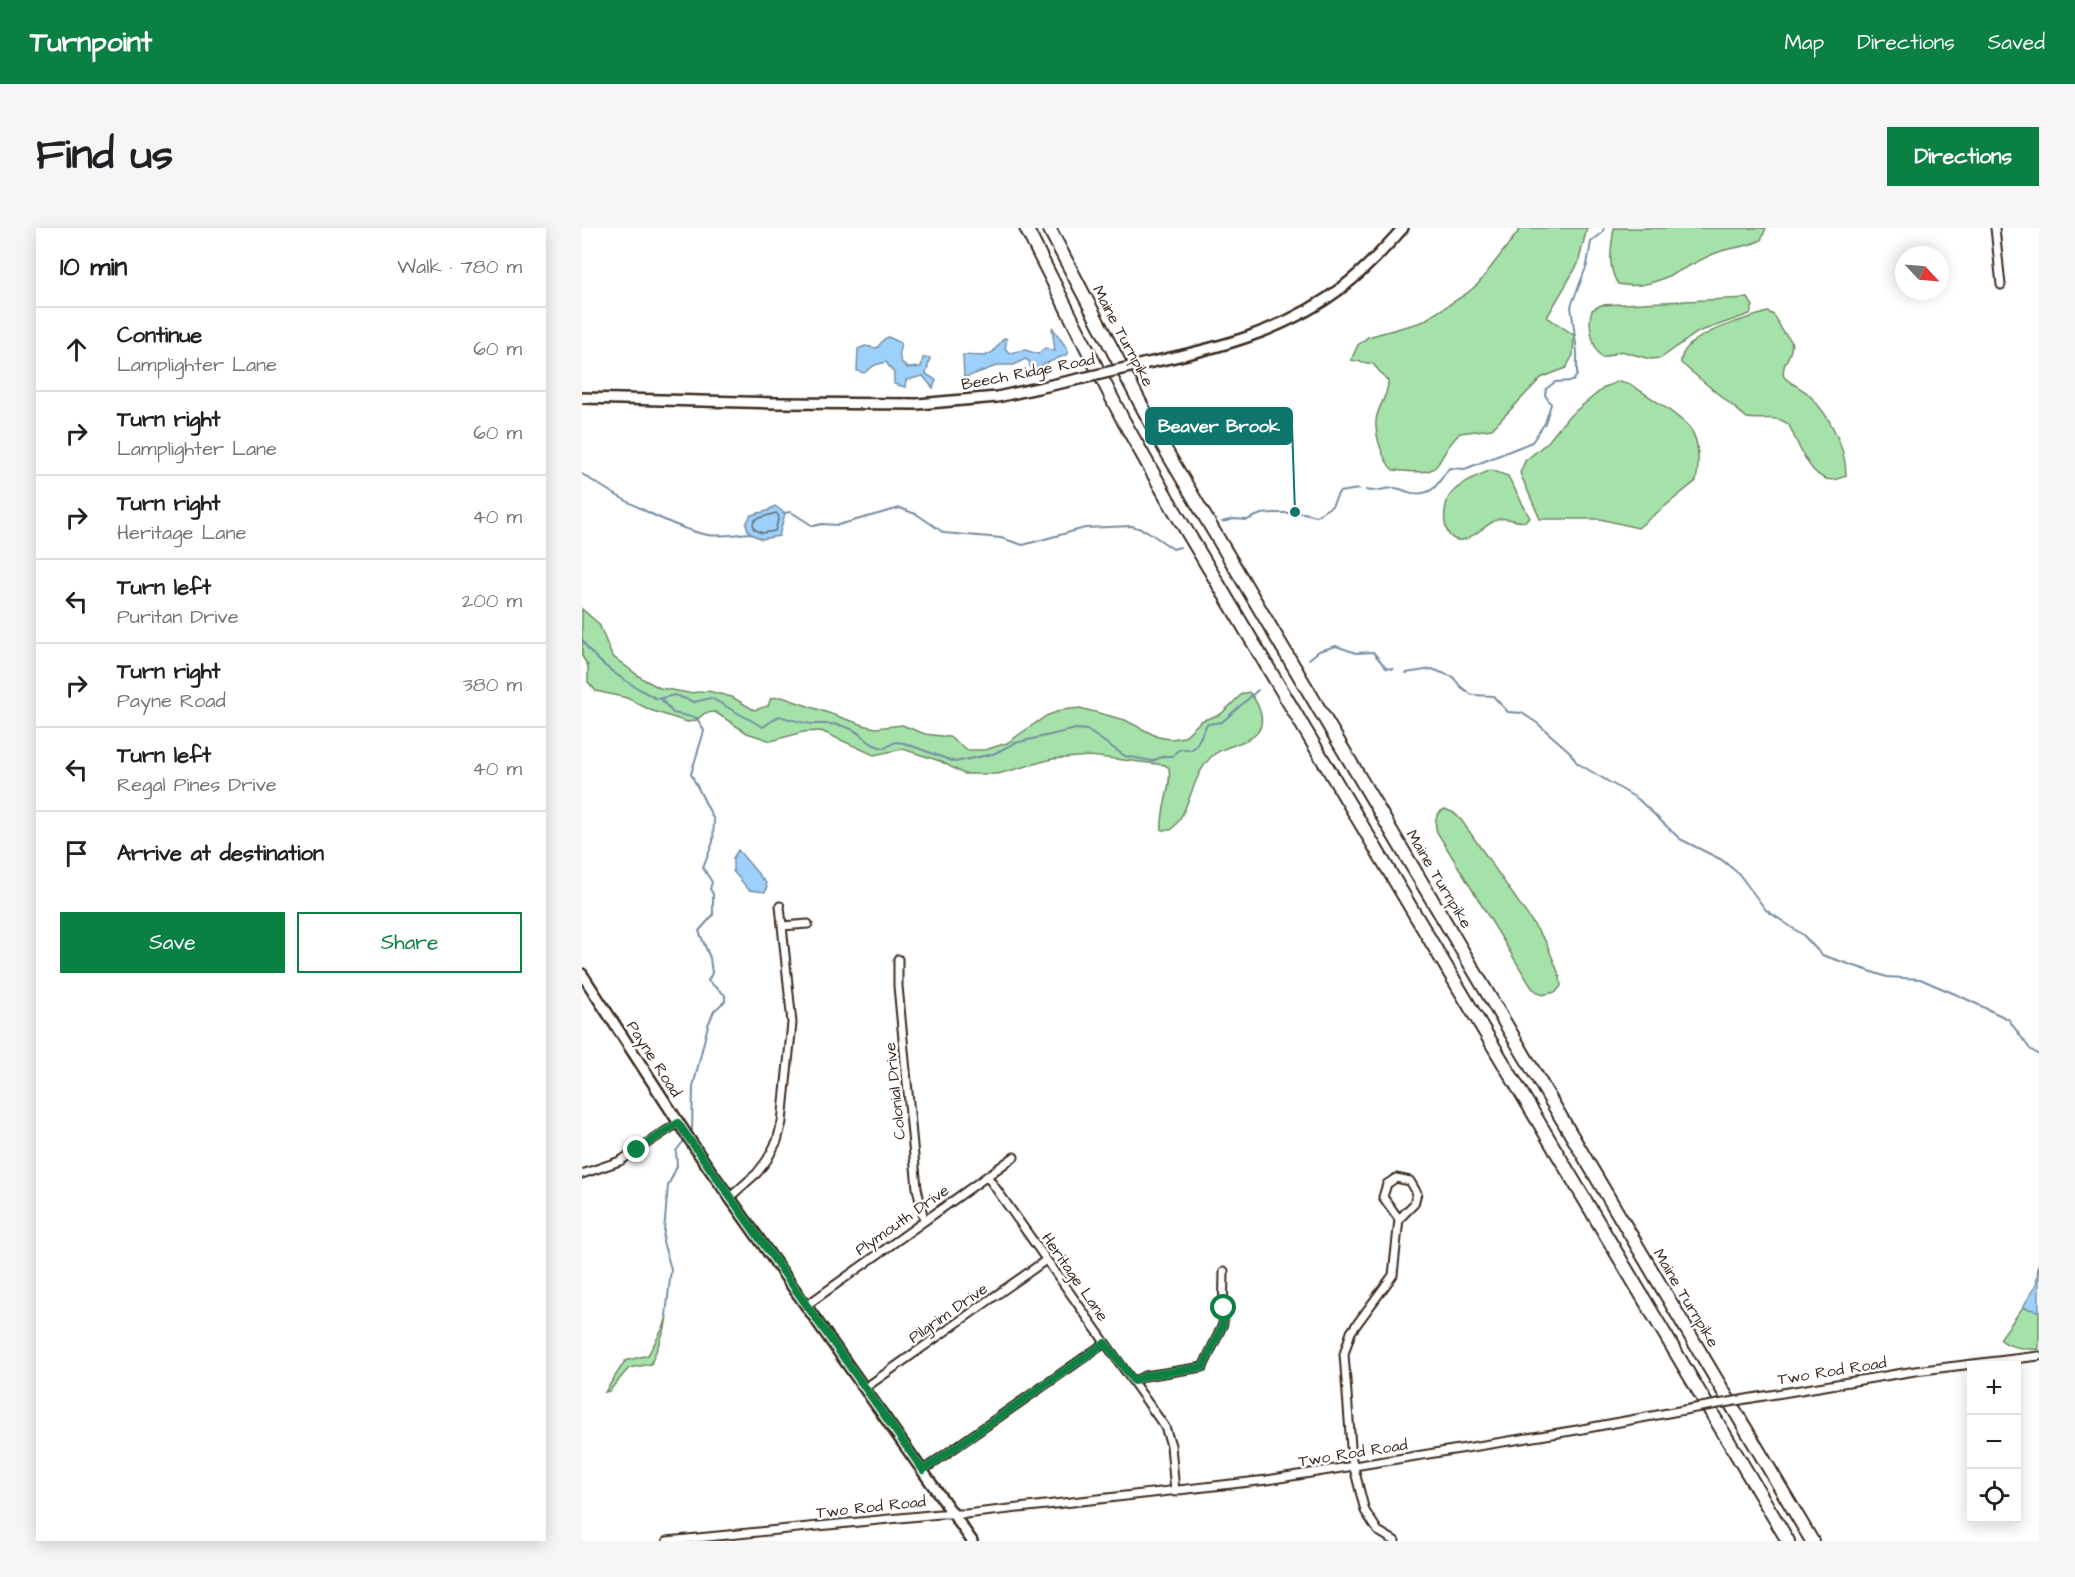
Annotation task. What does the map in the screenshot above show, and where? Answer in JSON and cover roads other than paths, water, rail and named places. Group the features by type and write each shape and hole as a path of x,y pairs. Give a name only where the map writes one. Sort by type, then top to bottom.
{"highway":[{"path":"1026,228 1123,420 1167,498 1788,1541"},
{"name":"Maine Turnpike","path":"1049,228 1159,439 1812,1541"}],"street":[{"name":"Beech Ridge Road","path":"582,398 918,404 997,397 1233,343 1286,322 1342,288 1372,261 1402,228"},
{"path":"1995,228 2001,285"},
{"path":"729,1198 762,1167 780,1132 792,1023 780,906"},
{"path":"782,926 808,924"},
{"name":"Colonial Drive","path":"898,959 897,986 917,1188 924,1220"},
{"name":"Payne Road","path":"582,974 729,1198 972,1541"},
{"path":"582,1174 620,1161 678,1123"},
{"name":"Plymouth Drive","path":"807,1305 1014,1157"},
{"name":"Heritage Lane","path":"987,1176 1134,1381 1169,1435 1175,1492"},
{"path":"1395,1541 1378,1531 1366,1516 1353,1466 1344,1377 1346,1343 1393,1275 1397,1257 1399,1219 1414,1204 1417,1196 1414,1185 1402,1178 1391,1180 1383,1191 1385,1203 1399,1219"},
{"name":"Pilgrim Drive","path":"865,1388 1046,1260"},
{"path":"1134,1381 1145,1376 1203,1367 1223,1324 1224,1272"},
{"path":"923,1470 1105,1343"},
{"name":"Two Rod Road","path":"667,1541 1175,1492 1577,1430 1915,1371 2039,1356"}],"water":[{"path":"1052,327 1068,350 1068,354 1033,369 1029,361 1025,359 1014,365 999,365 964,378 963,355 985,356 993,352 1004,338 1007,339 1005,348 1009,353 1025,350 1038,354 1045,348 1055,351"},
{"path":"888,337 901,343 900,360 908,368 921,367 923,358 930,358 926,374 936,380 933,388 923,376 906,380 905,387 894,384 894,373 886,362 875,365 864,373 857,371 858,349 865,346 877,348"},
{"path":"775,506 785,513 779,536 761,539 749,533 746,524 751,515 767,511"},
{"path":"738,850 766,883 765,892 749,890 733,871 733,858"},
{"path":"2039,1261 2039,1311 2037,1311 2023,1307 2036,1285"}],"waterway":[{"path":"1366,490 1394,488 1412,493 1426,492 1435,487 1449,468 1465,469 1532,442 1545,423 1551,404 1545,395 1546,389 1555,382 1573,381 1577,375 1577,352 1571,306 1587,265 1591,242 1602,233 1604,228"},
{"path":"582,474 643,510 693,531 712,536 750,533"},
{"path":"1222,522 1234,519 1247,520 1261,514 1274,513 1304,513 1316,516 1332,506 1339,492 1359,489"},
{"path":"783,513 791,512 813,526 838,525 900,508 918,515 944,533 1001,538 1023,545 1085,528 1132,526 1147,531 1173,549 1180,547"},
{"path":"582,639 605,666 657,699 675,695 694,702 711,698 763,727 779,716 808,723 840,725 854,730 879,747 885,748 895,742 904,743 955,762 993,754 1015,743 1076,729 1087,730 1125,756 1152,761 1164,756 1173,756 1180,749 1191,750 1196,746 1207,724 1222,722 1258,690"},
{"path":"1309,659 1319,651 1336,646 1356,653 1373,652 1386,668 1393,669"},
{"path":"1406,673 1432,669 1453,677 1472,695 1493,696 1508,712 1522,713 1537,723 1569,751 1577,763 1638,799 1680,839 1722,860 1739,874 1766,910 1803,935 1822,955 1887,977 1920,979 1962,997 2008,1019 2030,1049 2039,1055"},
{"path":"661,699 673,713 697,718 704,731 691,774 714,820 713,842 703,868 712,882 710,889 713,894 713,915 699,931 710,958 712,973 708,981 725,995 725,1001 714,1011 708,1025 693,1087 692,1131"},
{"path":"666,1316 671,1269 663,1242 668,1186 677,1166 676,1151 682,1143"}],"place":[{"name":"Beaver Brook","path":"1295,512"}]}
